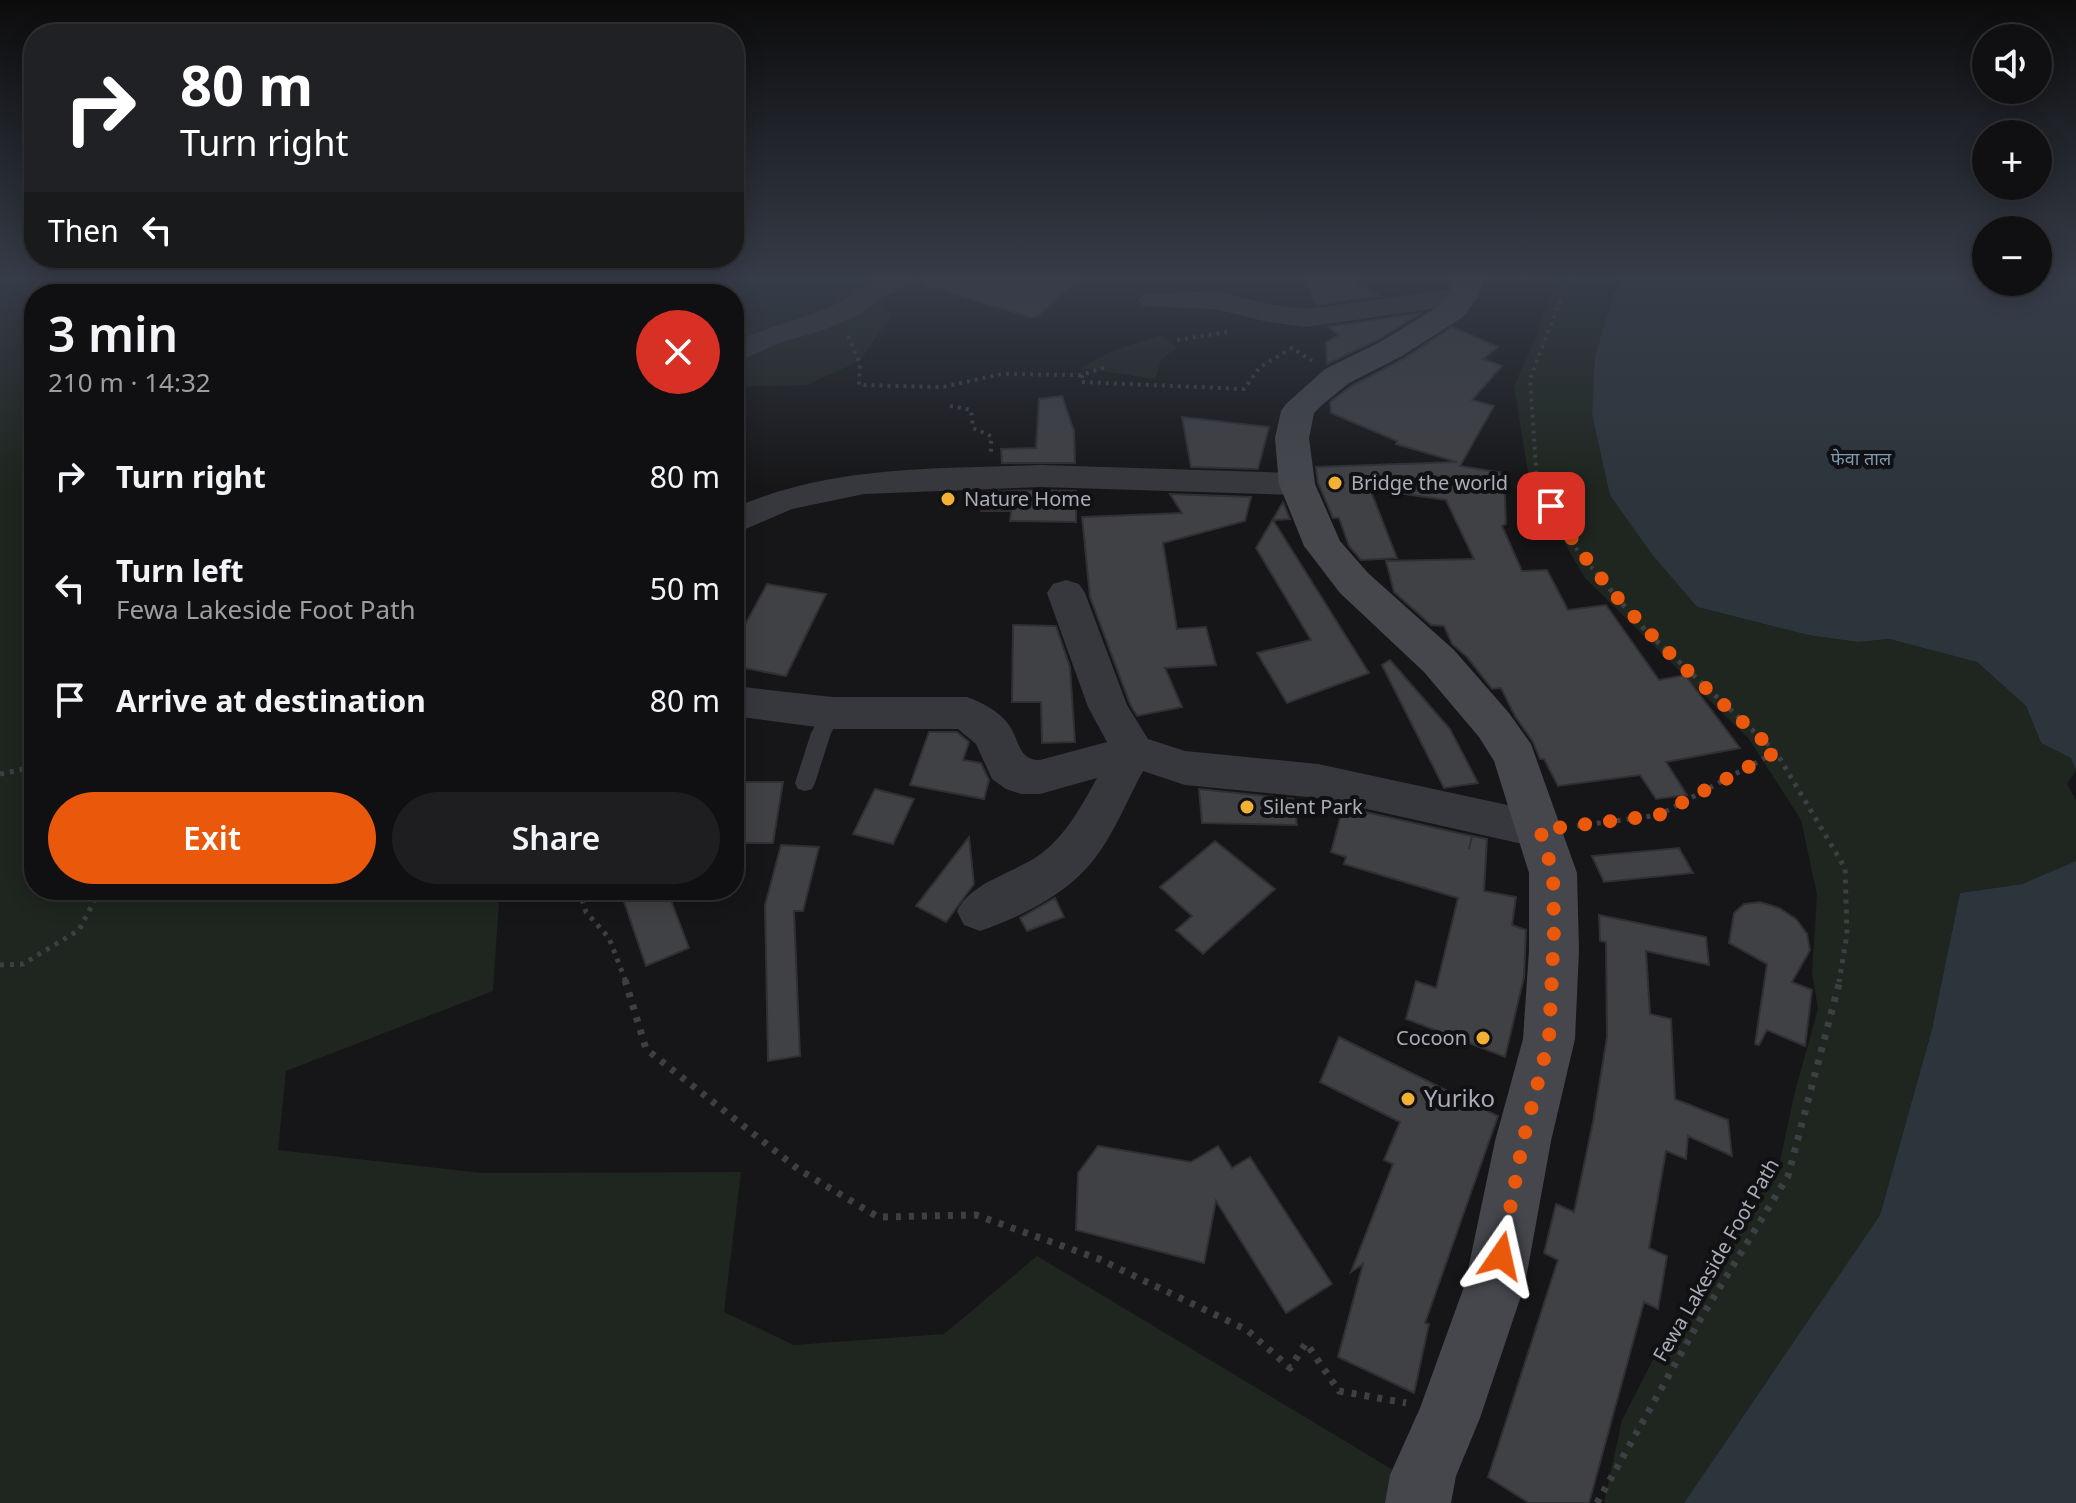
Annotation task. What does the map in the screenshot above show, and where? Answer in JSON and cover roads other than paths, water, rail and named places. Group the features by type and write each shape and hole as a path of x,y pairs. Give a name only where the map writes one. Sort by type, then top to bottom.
{"main road":[{"path":"1388,348 1337,376 1298,411 1292,438 1297,484 1316,535 1339,567 1439,661 1488,717 1515,756 1540,830 1553,886 1549,1039 1523,1141 1495,1284 1448,1418 1423,1475 1418,1503"}],"street":[{"path":"744,518 783,500 864,483 991,476 1297,484"},
{"path":"1066,593 1108,707 1133,751"},
{"path":"744,702 832,713 967,713 993,734 1007,767 1021,777 1040,777 1133,751 1185,768 1318,781 1540,830"},
{"path":"980,911 1039,880 1067,859 1090,831 1133,751"}],"lane":[{"path":"805,783 821,733 832,713"}],"water":[{"name":"फेवा ताल","path":"1597,348 2076,348 2076,771 2071,758 2041,743 2026,706 1977,662 1889,639 1858,642 1808,635 1697,607 1651,553 1610,495 1592,414"},
{"path":"2076,861 2076,1503 1684,1503 1880,1215 1932,1029 1960,893 2022,884"}],"place":[{"name":"Bridge the world","path":"1335,483"},
{"name":"Nature Home","path":"948,499"},
{"name":"Silent Park","path":"1247,807"},
{"name":"Cocoon","path":"1483,1038"},
{"name":"Yuriko","path":"1408,1099"}]}
